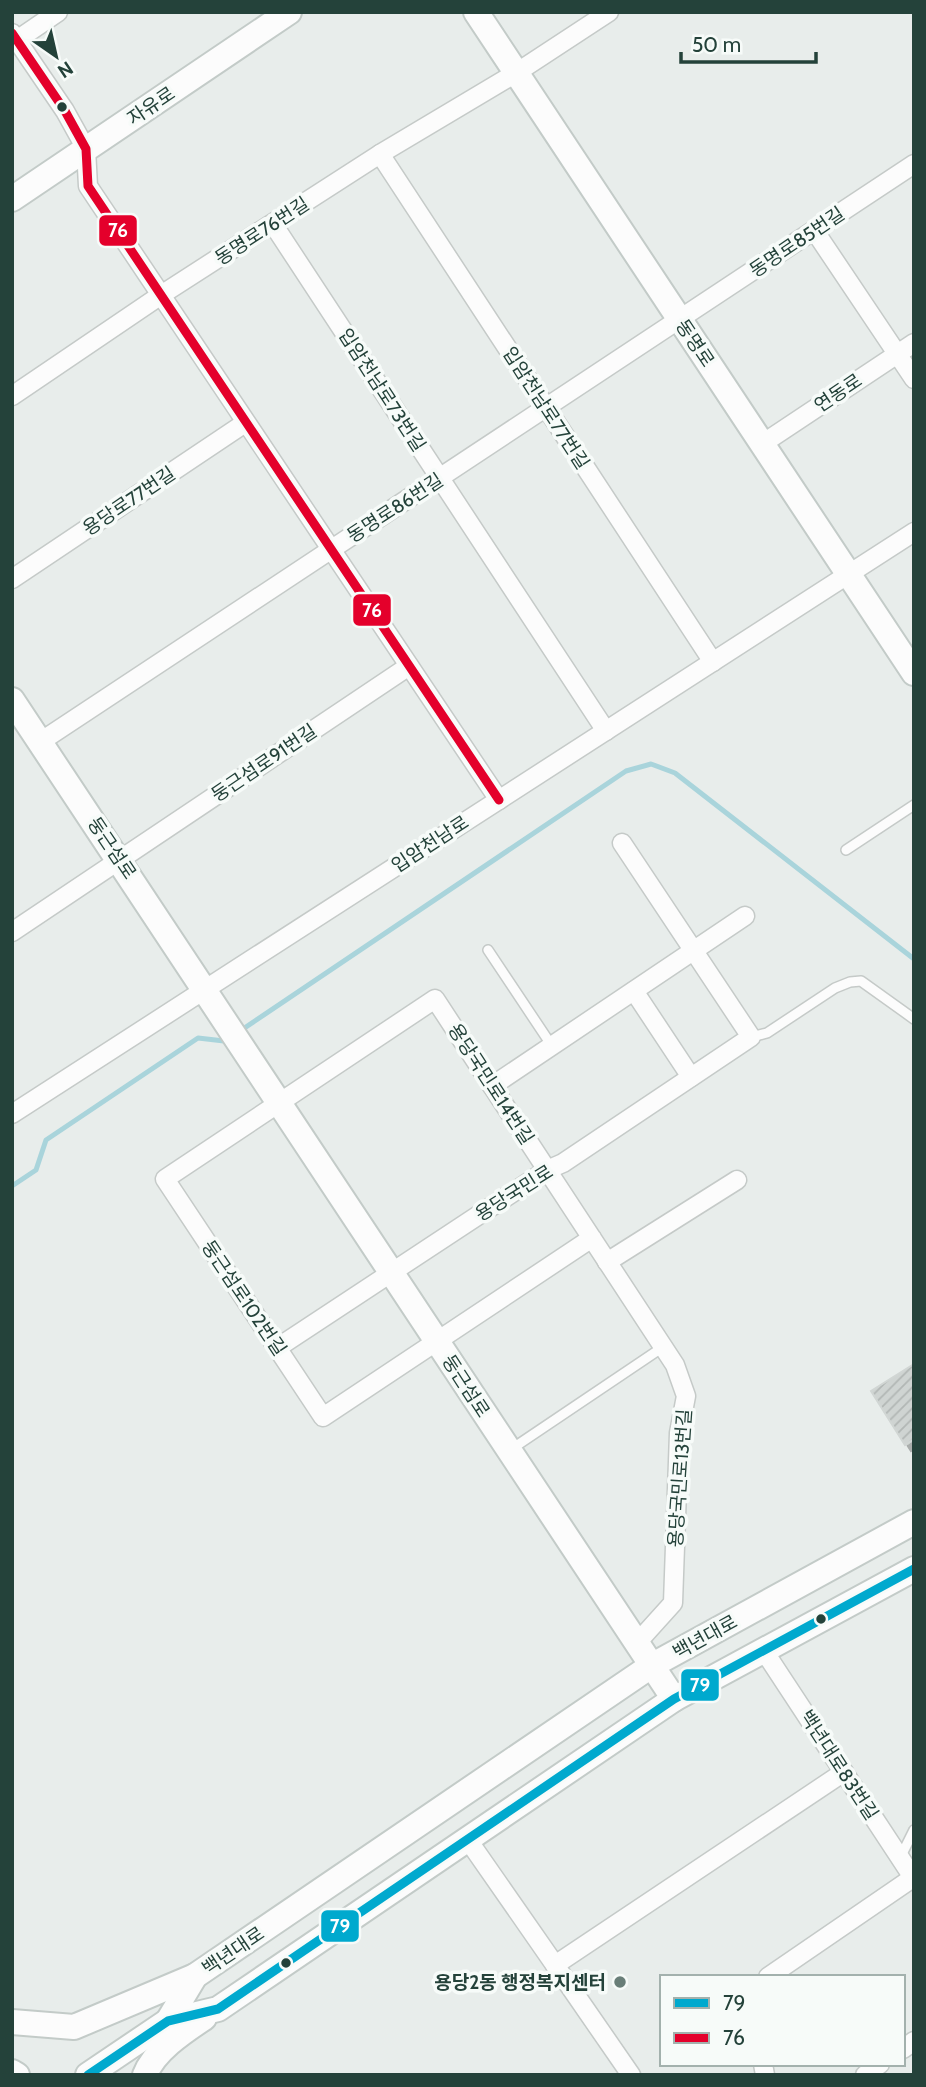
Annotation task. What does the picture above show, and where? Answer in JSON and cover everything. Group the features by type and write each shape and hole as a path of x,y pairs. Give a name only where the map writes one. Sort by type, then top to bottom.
{"street":[{"path":"58,12 15,36 65,111 86,149 88,186 499,800"},
{"name":"자유로","path":"13,198 289,12"},
{"name":"동명로","path":"476,12 914,673"},
{"name":"동명로76번길","path":"12,396 161,295 380,154 516,73 609,12"},
{"name":"입암천남로77번길","path":"380,154 713,662"},
{"name":"동명로85번길","path":"680,320 914,164"},
{"name":"입암천남로73번길","path":"273,224 606,731"},
{"path":"814,230 914,379"},
{"name":"동명로86번길","path":"40,742 680,320"},
{"name":"연동로","path":"762,444 914,343"},
{"name":"용당로77번길","path":"12,579 245,424"},
{"name":"입암천남로","path":"12,1114 207,994 499,800 914,532"},
{"name":"둥근섬로91번길","path":"12,932 409,666"},
{"name":"둥근섬로","path":"12,700 674,1699"},
{"path":"622,844 751,1037"},
{"path":"492,1086 746,916"},
{"path":"634,991 691,1077"},
{"name":"용당국민로14번길","path":"279,1103 435,999 547,1170"},
{"name":"용당국민로","path":"277,1348 547,1170 563,1163 751,1037"},
{"name":"둥근섬로102번길","path":"279,1103 165,1179 323,1417 436,1341"},
{"name":"용당국민로13번길","path":"547,1170 675,1365 686,1396 679,1433 673,1603 636,1644"},
{"path":"607,1262 737,1180"},
{"path":"436,1341 592,1238"},
{"name":"백년대로","path":"168,2021 195,1976 651,1666 914,1522"},
{"name":"백년대로","path":"168,2021 218,2009 674,1699 914,1569"},
{"name":"백년대로83번길","path":"764,1651 913,1878"},
{"path":"555,1965 844,1772"},
{"path":"468,1840 631,2075"},
{"path":"771,1975 913,1878"},
{"path":"12,2022 74,2027 195,1976"},
{"path":"145,2075 149,2065 183,2032 218,2009"},
{"path":"88,2075 168,2021"},
{"path":"12,2072 17,2075"}],"lane":[{"path":"846,850 914,805"},
{"path":"488,950 552,1046"},
{"path":"751,1037 767,1033 835,988 850,982 861,981 914,1019"},
{"path":"509,1451 663,1347"},
{"path":"900,1858 914,1830"}],"building":[{"path":"914,1364 914,1439 905,1445 871,1391"}],"waterway":[{"path":"240,1031 626,771 651,764 675,773 914,959"},
{"path":"12,1186 36,1170 46,1140 198,1038 224,1041 229,1038"}],"transit line":[{"name":"76","path":"12,33 65,111 86,149 88,186 499,800"},
{"name":"79","path":"88,2075 168,2021 218,2009 674,1699 914,1569"}],"place":[{"name":"용당2동 행정복지센터","path":"620,1982"}]}
